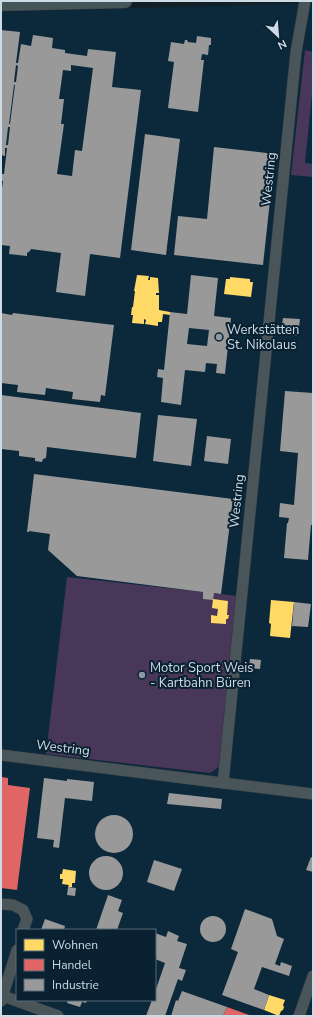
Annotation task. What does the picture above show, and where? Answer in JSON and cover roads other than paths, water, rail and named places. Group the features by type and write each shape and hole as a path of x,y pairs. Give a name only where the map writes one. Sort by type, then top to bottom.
{"main road":[{"path":"1,4 125,1"}],"street":[{"name":"Westring","path":"1,755 223,783 291,99 296,52 305,1"},
{"path":"223,783 313,794"},
{"path":"1,904 13,905 23,910 27,919 23,929"},
{"path":"16,953 2,999 58,1016"},
{"path":"299,1016 313,976"}],"place":[{"name":"Werkstätten St. Nikolaus","path":"219,337"},
{"name":"Motor Sport Weis - Kartbahn Büren","path":"142,675"}]}
